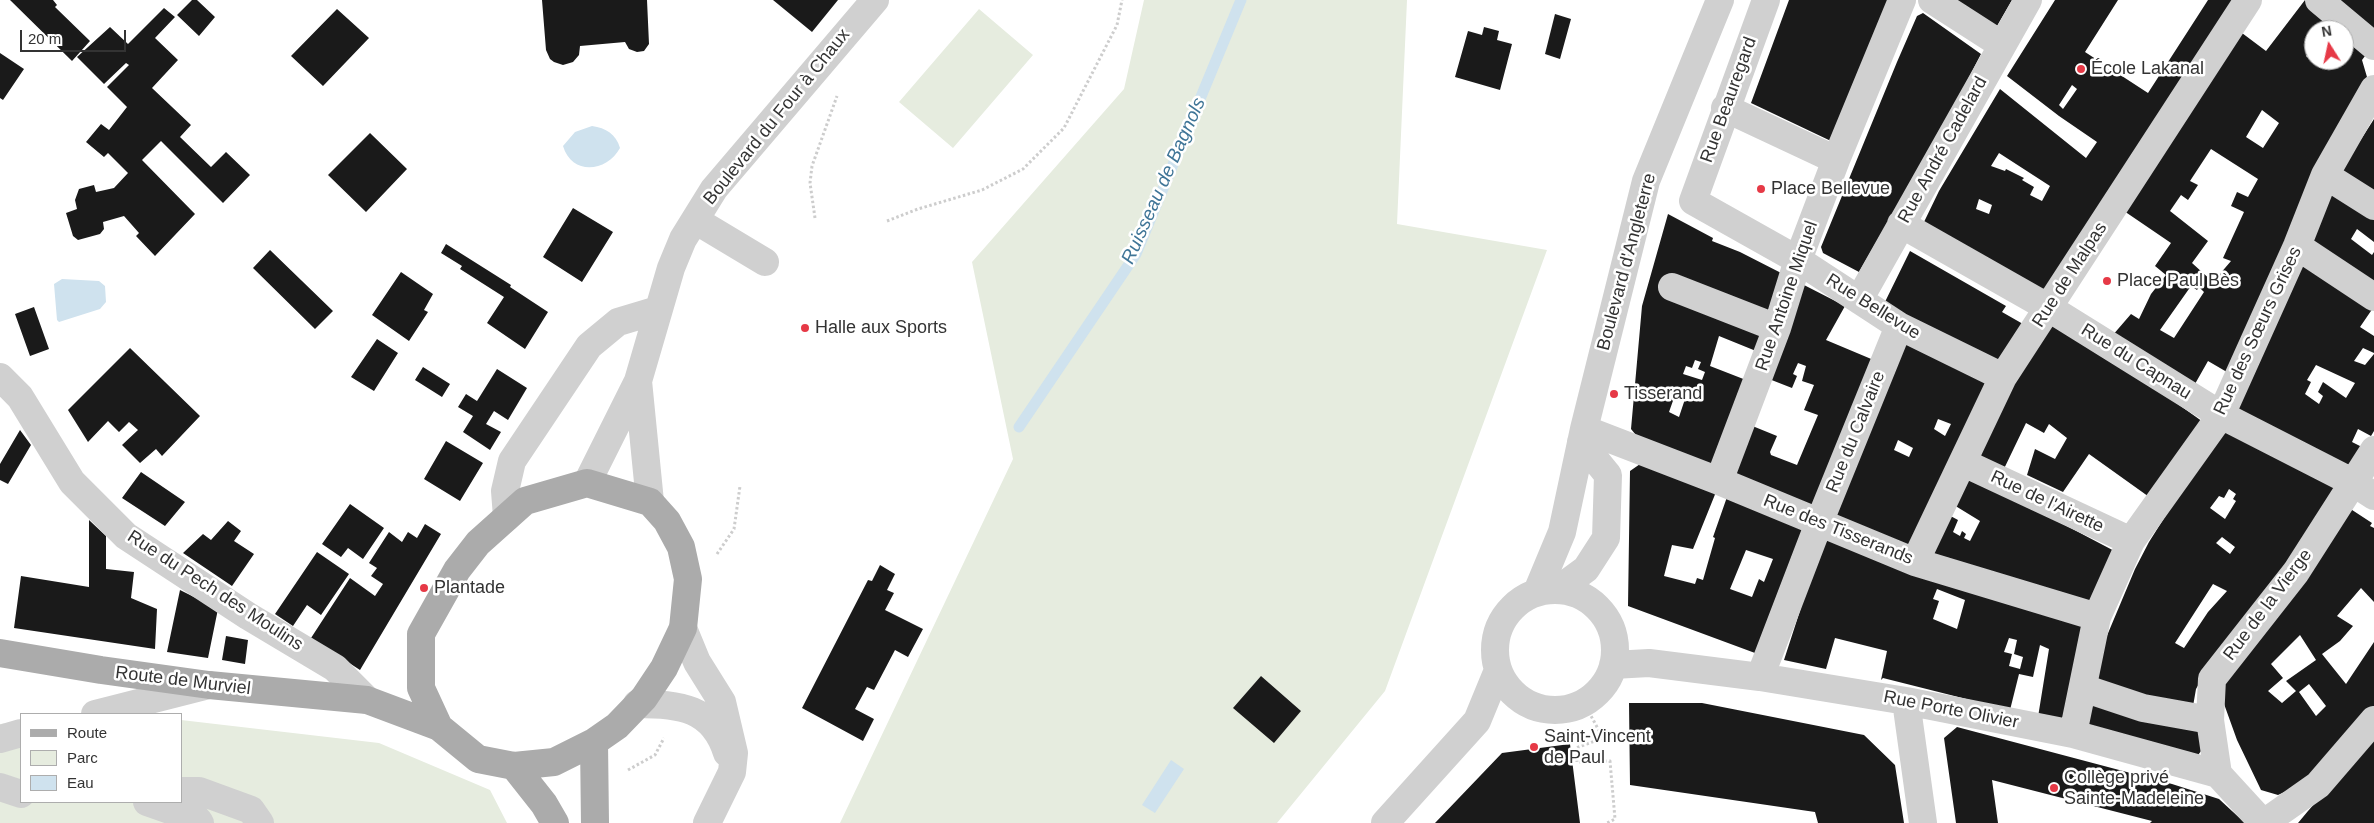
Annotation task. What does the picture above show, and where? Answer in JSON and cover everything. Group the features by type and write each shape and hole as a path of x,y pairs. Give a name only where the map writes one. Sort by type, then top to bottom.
{"main road":[{"path":"587,483 650,502 667,521 681,547 688,579 683,628 664,668 644,698 617,726 594,742 554,762 514,766 478,759 439,727 421,688 421,634 462,563 478,543 525,501 587,483"},
{"name":"Route de Murviel","path":"0,653 101,670 209,685 367,700 439,727"},
{"name":"Route de Murviel","path":"367,700 421,688"},
{"path":"594,742 595,823"},
{"path":"514,766 544,804 555,823"}],"street":[{"name":"Boulevard du Four à Chaux","path":"587,483 638,381 671,268 683,239 714,189 829,51 875,0"},
{"name":"Boulevard d'Angleterre","path":"1537,592 1562,532 1582,436 1646,181 1720,0"},
{"name":"Rue Beauregard","path":"1693,201 1725,108 1766,0"},
{"name":"Rue Antoine Miquel","path":"1719,481 1777,328 1798,260 1836,160 1902,0"},
{"path":"1932,0 2002,45"},
{"name":"Rue André Cadelard","path":"1859,300 2028,0"},
{"name":"Rue de Malpas","path":"1915,562 1964,463 2003,377 2248,0"},
{"path":"2319,0 2374,46"},
{"name":"Rue des Sœurs Grises","path":"2073,734 2097,617 2131,541 2221,415 2297,246 2325,176 2374,89"},
{"path":"1725,108 1836,160"},
{"path":"2325,176 2374,206"},
{"name":"Rue Bellevue","path":"1693,201 1798,260 1899,326 2003,377"},
{"path":"695,220 765,262"},
{"name":"Rue du Capnau","path":"1901,224 2049,308 2221,415 2364,490"},
{"path":"2297,246 2374,296"},
{"path":"1672,287 1777,328"},
{"path":"507,517 505,491 512,461 588,346 618,322 658,310"},
{"name":"Rue du Calvaire","path":"1760,677 1819,523 1899,326"},
{"name":"Rue du Pech des Moulins","path":"0,377 20,397 72,482 126,536 248,616 335,668 367,700"},
{"name":"Boulevard du Four à Chaux","path":"638,381 650,502"},
{"path":"1573,586 1604,614 1612,630 1616,648 1614,665 1608,681 1597,694 1584,703 1568,710 1551,711 1534,707 1519,699 1506,686 1498,670 1494,652 1497,632 1506,615 1519,602 1537,592 1573,586 1606,538 1608,475 1582,436"},
{"name":"Rue des Tisserands","path":"1582,436 1719,481 1915,562 2097,617"},
{"name":"Rue de la Vierge","path":"2218,774 2210,720 2212,679 2296,572 2364,490 2374,450"},
{"name":"Rue de l'Airette","path":"1964,463 2131,541"},
{"name":"Boulevard d'Angleterre","path":"1562,532 1573,586"},
{"path":"683,628 697,662 722,702 734,753 732,772 708,823"},
{"name":"Rue Porte Olivier","path":"1614,665 1649,663 1760,677 1906,701 2073,734 2218,774"},
{"path":"1385,823 1477,721 1498,670"},
{"path":"100,713 209,685"},
{"path":"2083,688 2143,708 2210,720"},
{"path":"1477,721 1519,699"},
{"path":"1906,701 1923,823"},
{"path":"637,704 682,706 705,717 723,741 732,772"},
{"path":"2218,774 2263,823 2318,785 2374,720"},
{"path":"0,739 20,733"},
{"path":"0,787 20,794"},
{"path":"182,791 199,791 251,810 260,823"},
{"path":"150,803 198,820 200,823"}],"path":[{"path":"887,221 918,209 982,190 1023,169 1064,128 1117,25 1122,0"},
{"path":"815,218 810,183 812,166 837,95"},
{"path":"717,552 734,529 740,486"},
{"path":"1584,703 1603,738 1576,748 1577,762 1610,761 1615,819 1607,823"},
{"path":"626,772 655,755 668,730"}],"green space":[{"path":"1144,0 1407,0 1397,224 1547,250 1385,691 1277,823 840,823 1013,459 972,262 1124,89"},
{"path":"979,9 1033,55 953,148 899,102"},
{"path":"182,720 379,743 490,790 507,823 0,823 0,724 20,722 20,803 182,803"}],"water":[{"path":"592,126 602,128 613,135 620,148 607,162 599,166 582,166 568,156 563,146 575,132"},
{"path":"62,279 99,281 105,286 106,302 100,309 59,322 57,320 54,284"},
{"path":"1171,760 1184,769 1155,813 1142,805"}],"building":[{"path":"10,0 53,0 57,5 55,7 90,41 72,61"},
{"path":"192,0 197,0 215,17 199,36 177,15"},
{"path":"542,0 647,0 649,44 644,51 637,52 629,49 625,42 580,46 579,55 573,62 563,65 554,62 550,59 546,50"},
{"path":"773,0 838,0 812,32"},
{"path":"1789,0 1892,0 1833,142 1751,103"},
{"path":"1953,0 2012,0 1997,26"},
{"path":"2055,0 2118,0 2085,52 2148,93 2208,0 2233,0 2044,296 1924,222 1939,191 2000,89 2086,158 2097,142 2059,116 2007,76","holes":["2072,85 2077,89 2063,109 2059,105","1999,153 2050,186 2042,201 2030,195 2034,187 2022,180 2024,178 2006,169 2005,171 1991,166","1979,199 1992,205 1989,214 1976,209"]},
{"path":"2305,0 2328,20 2304,20 2304,70 2354,70 2354,44 2365,56 2362,60 2367,77 2232,375 2208,361 2191,391 2112,336 2131,314 2139,319 2151,294 2166,275 2155,266 2171,243 2124,211 2242,33 2266,51","holes":["2262,110 2279,123 2263,148 2246,137","2211,149 2258,179 2248,197 2237,192 2231,206 2244,212 2223,258 2231,261 2213,282 2192,263 2208,241 2170,211 2181,195 2188,200 2198,185 2190,181","2191,286 2197,290 2199,287 2204,292 2174,338 2160,330"]},
{"path":"2339,0 2374,0 2374,33"},
{"path":"164,8 175,17 155,38 178,60 152,88 191,125 180,137 211,167 226,152 250,175 223,203 161,141 142,160 195,214 155,256 136,236 139,233 124,216 103,222 104,229 100,234 78,240 73,236 66,213 77,209 75,200 79,189 94,185 96,192 114,188 128,173 108,153 104,157 86,142 101,124 109,130 127,107 107,87 129,65 126,63 104,84 77,57 110,27 128,44"},
{"path":"337,9 369,38 323,86 291,56"},
{"path":"1923,13 1981,54 1949,116 1859,272 1823,253 1821,247 1917,16"},
{"path":"1555,14 1571,19 1560,59 1545,54"},
{"path":"1484,27 1499,31 1497,40 1512,44 1500,90 1455,77 1468,31 1482,35"},
{"path":"0,53 24,69 3,100 0,98"},
{"path":"2374,119 2374,201 2337,177"},
{"path":"370,133 407,169 366,212 328,175"},
{"path":"2331,189 2374,217 2374,242 2357,229 2351,239 2372,255 2374,252 2374,291 2307,245"},
{"path":"573,208 613,232 582,282 543,257"},
{"path":"1668,214 1713,238 1712,241 1740,252 1787,276 1756,351 1719,336 1710,366 1746,380 1713,467 1640,440 1631,429 1642,306","holes":["1695,360 1701,362 1698,369 1705,372 1702,380 1683,374 1686,366 1692,368","1675,395 1685,399 1679,417 1669,412"]},
{"path":"446,244 511,285 510,287 548,312 525,349 487,323 504,297 460,269 462,266 441,253"},
{"path":"270,250 333,311 315,329 253,268"},
{"path":"1910,251 2006,306 2002,312 2023,324 2001,365 1881,310"},
{"path":"2302,258 2373,308 2360,327 2374,336 2374,353 2363,348 2354,361 2365,365 2374,354 2374,431 2371,436 2358,429 2352,442 2364,448 2348,473 2235,412","holes":["2316,365 2355,383 2346,398 2323,382 2318,392 2323,396 2319,404 2305,394 2311,382 2307,380"]},
{"path":"401,272 433,294 424,310 428,312 409,341 372,315"},
{"path":"1804,285 1845,306 1826,340 1876,361 1813,510 1731,475 1750,425 1777,436 1770,452 1771,455 1797,465 1818,415 1804,410 1814,385 1802,381 1806,366 1798,363 1793,374 1797,376 1792,388 1769,379"},
{"path":"34,307 49,349 30,356 15,314"},
{"path":"2053,321 2141,378 2206,424 2152,499 2089,454 2063,492 2027,475 2035,449 2055,459 2067,438 2049,424 2044,433 2026,423 2001,475 1972,459 1982,435"},
{"path":"377,339 398,353 374,391 351,377"},
{"path":"1907,339 1990,379 1910,552 1830,517","holes":["1938,419 1951,424 1945,436 1934,429","1898,440 1913,448 1909,457 1894,450"]},
{"path":"130,348 200,416 162,456 156,449 140,463 122,445 138,430 129,422 119,432 108,421 88,442 68,410"},
{"path":"423,367 450,384 442,397 415,380"},
{"path":"497,369 527,388 508,420 494,411 486,424 501,432 490,450 463,432 473,416 458,407 466,394 477,401"},
{"path":"2223,425 2338,487 2326,514 2208,668 2196,689 2192,712 2096,685 2106,638 2135,569 2149,542","holes":["2229,489 2236,494 2233,499 2236,501 2225,519 2210,508 2219,496 2224,498","2222,537 2235,547 2230,554 2216,543","2213,584 2227,591 2208,612 2184,648 2175,643"]},
{"path":"20,430 31,445 8,484 0,480 0,464"},
{"path":"446,441 483,463 460,501 424,479"},
{"path":"1643,462 1716,492 1693,549 1672,545 1664,576 1695,584 1697,578 1703,580 1715,538 1713,537 1727,497 1804,525 1755,653 1628,606 1630,471","holes":["1746,550 1773,559 1764,582 1759,579 1752,597 1730,589"]},
{"path":"141,472 185,502 165,526 122,498"},
{"path":"1964,472 2122,555 2097,608 1925,555 1945,513 1958,520 1953,532 1960,536 1962,531 1966,534 1964,538 1970,541 1980,521 1949,502"},
{"path":"350,504 384,528 363,559 348,548 341,557 322,544"},
{"path":"2346,506 2372,523 2370,526 2374,528 2374,602 2361,588 2337,616 2353,626 2340,641 2322,654 2346,684 2374,642 2374,709 2308,781 2278,795 2261,790 2237,740 2219,690","holes":["2300,635 2316,660 2286,681 2296,691 2282,703 2268,691 2283,678 2271,664","2309,684 2326,706 2316,716 2299,692"]},
{"path":"89,520 106,536 106,569 134,572 131,598 157,609 155,649 14,628 21,576 89,587"},
{"path":"228,521 241,531 234,541 254,554 232,586 183,553 203,534 211,540"},
{"path":"425,524 441,534 360,670 311,638 350,578 375,596 383,584 371,576 377,568 369,563 389,532 402,542 408,532 417,538"},
{"path":"1833,536 2088,627 2070,724 2038,717 2049,649 2040,645 2033,677 2019,674 2010,710 1883,678 1881,680 1887,651 1835,638 1826,669 1784,660 1821,546","holes":["1937,589 1965,600 1957,629 1933,619 1939,601 1933,599","2009,638 2017,640 2014,654 2023,657 2020,669 2009,666 2012,654 2004,652"]},
{"path":"317,552 349,574 321,615 307,605 293,626 275,614"},
{"path":"880,565 895,574 887,590 894,593 885,610 923,629 908,657 895,650 874,690 867,687 855,709 874,719 863,741 802,708 868,580 872,581"},
{"path":"180,590 218,609 208,658 167,652"},
{"path":"226,636 248,640 245,664 222,660"},
{"path":"1261,676 1301,711 1274,743 1233,708"},
{"path":"2093,697 2197,727 2208,742 2198,755 2087,731"},
{"path":"1629,703 1702,703 1864,735 1895,765 1904,823 1818,823 1815,812 1630,785"},
{"path":"1957,727 2172,784 2219,799 2245,823 2150,823 2152,821 1992,780 1998,823 1956,823 1944,738"},
{"path":"2374,736 2374,823 2298,823 2308,811"},
{"path":"1570,744 1580,823 1435,823 1502,753"}],"waterway":[{"name":"Ruisseau de Bagnols","path":"1019,427 1136,254 1241,0"}],"place":[{"name":"École Lakanal","path":"2081,69"},
{"name":"Place Bellevue","path":"1761,189"},
{"name":"Place Paul Bès","path":"2107,281"},
{"name":"Halle aux Sports","path":"805,328"},
{"name":"Tisserand","path":"1614,394"},
{"name":"Plantade","path":"424,588"},
{"name":"Saint-Vincent de Paul","path":"1534,747"},
{"name":"Collège privé Sainte-Madeleine","path":"2054,788"}]}
